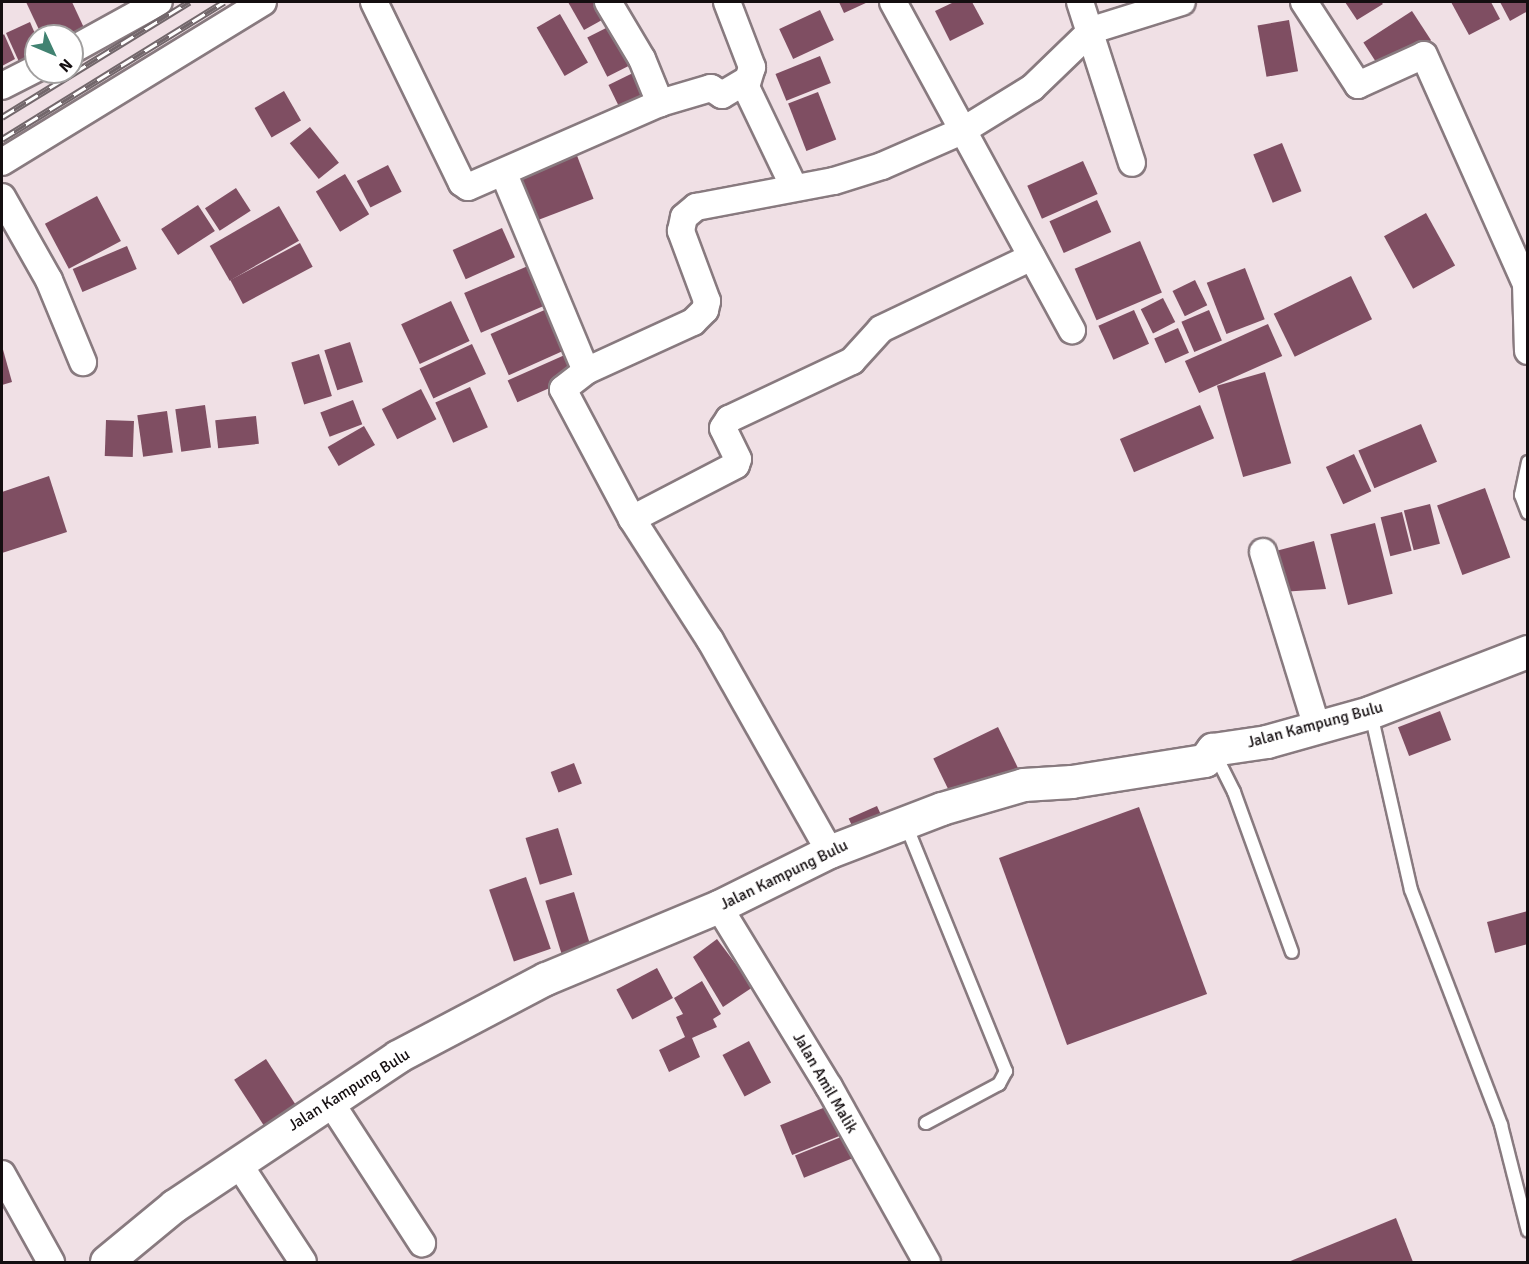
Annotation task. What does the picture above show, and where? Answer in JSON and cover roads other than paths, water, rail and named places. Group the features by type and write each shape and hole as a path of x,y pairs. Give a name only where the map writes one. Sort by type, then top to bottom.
{"street":[{"path":"84,43 159,2"},
{"path":"2,162 263,2"},
{"path":"374,2 463,185 474,187 660,103 711,88 722,95 745,81 752,67 727,2"},
{"path":"608,2 642,59 660,103"},
{"path":"893,2 1072,330"},
{"path":"1080,2 1092,30 1132,163"},
{"path":"830,852 710,640 632,519 561,393 586,371 693,322 705,310 707,301 681,231 684,217 696,207 882,166 962,131 1032,88 1092,30 1182,2"},
{"path":"1304,2 1358,85 1424,55 1526,284 1527,351"},
{"path":"2,86 24,75"},
{"path":"745,81 794,187"},
{"path":"504,174 586,371"},
{"path":"2,196 49,280 83,362"},
{"path":"632,519 736,465 738,459 723,428 729,419 852,361 881,329 1032,257"},
{"path":"1263,552 1317,728"},
{"name":"Jalan Kampung Bulu","path":"107,1263 174,1206 329,1100 546,979 719,907 830,852 905,822 1024,784 1072,782 1205,760 1214,750 1317,728 1370,713 1527,652"},
{"name":"Jalan Amil Malik","path":"719,907 829,1087 927,1263"},
{"path":"329,1100 422,1243"},
{"path":"238,1163 303,1263"},
{"path":"2,1174 51,1263"}],"lane":[{"path":"1527,462 1521,495 1527,513"},
{"path":"1370,713 1411,890 1501,1125 1527,1232"},
{"path":"1214,750 1234,792 1292,952"},
{"path":"905,822 1006,1071 999,1084 926,1123"}],"railway":[{"path":"2,117 189,2"},
{"path":"2,139 224,2"}]}
